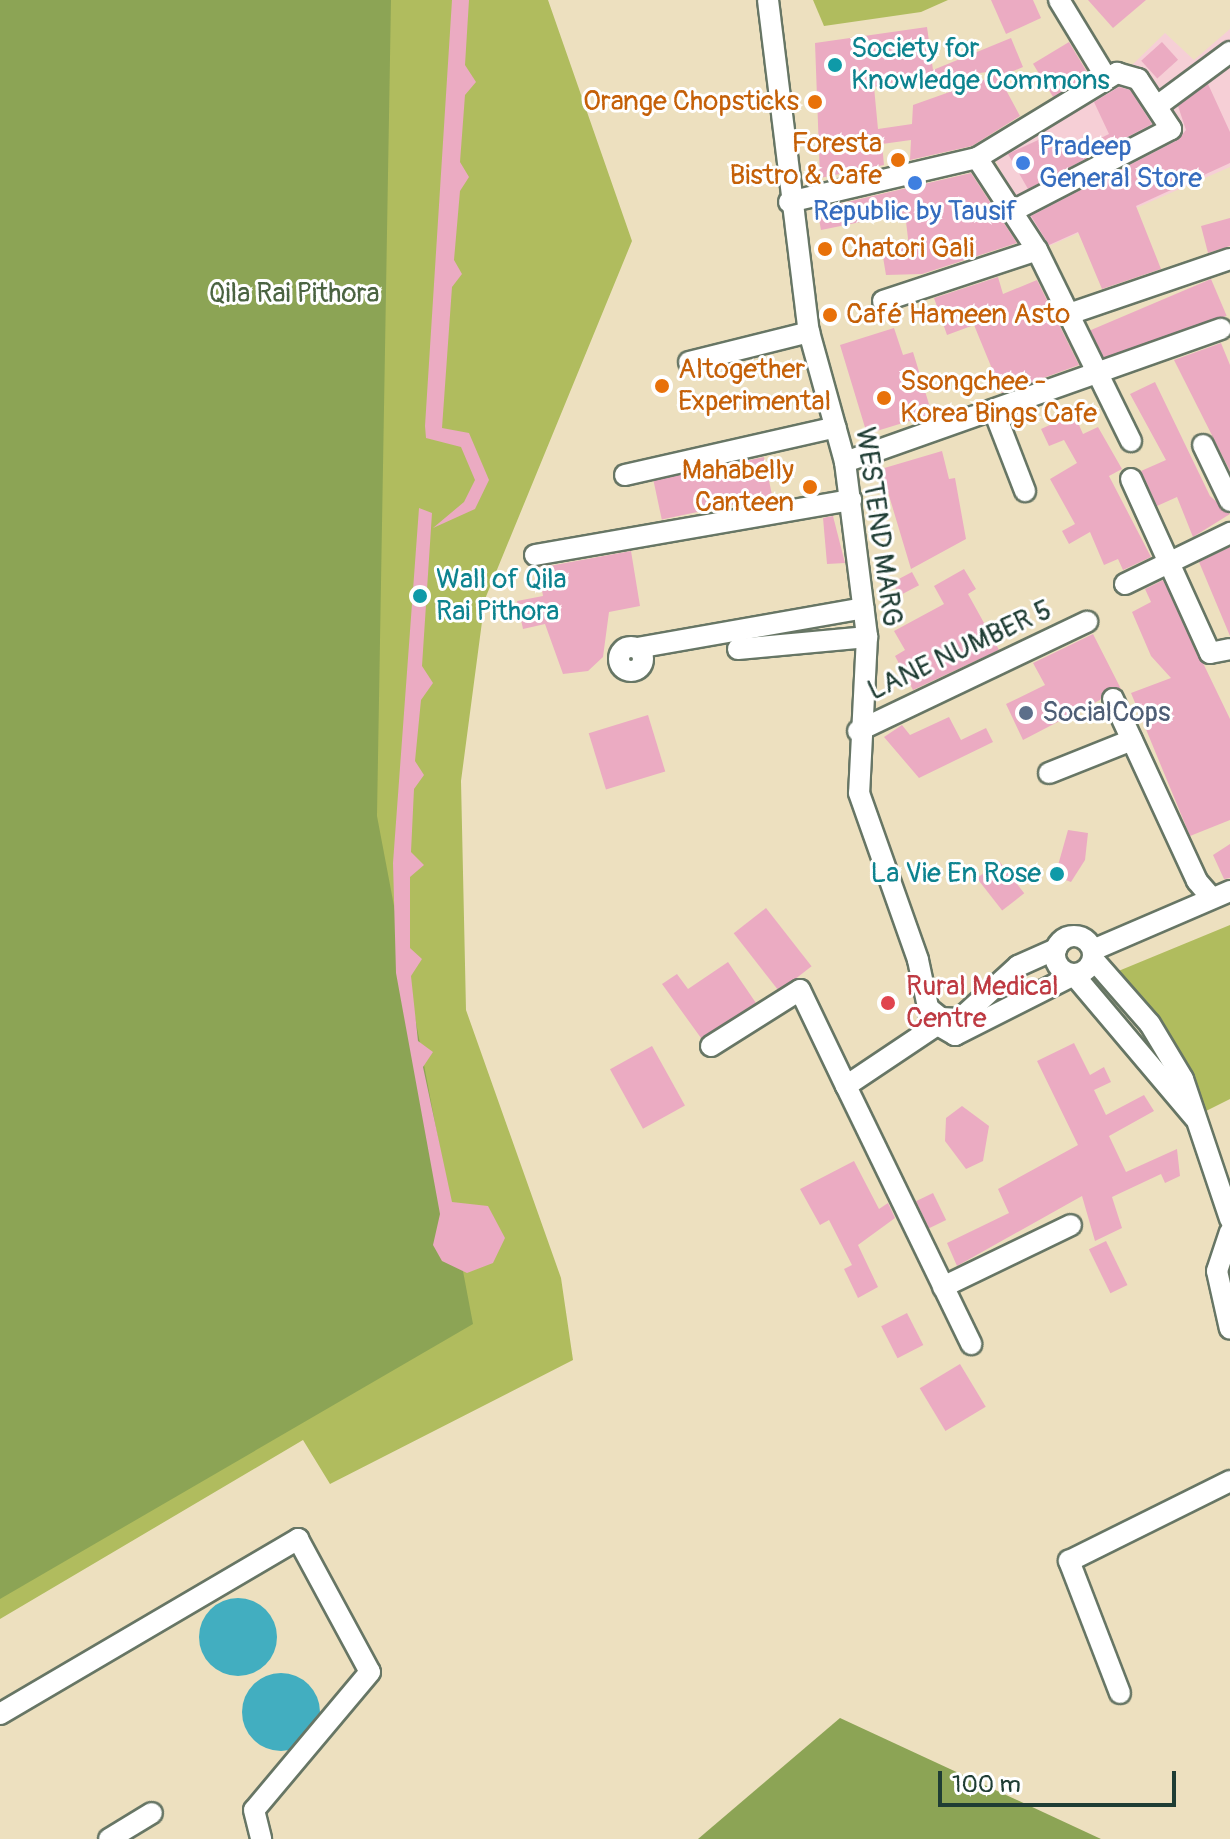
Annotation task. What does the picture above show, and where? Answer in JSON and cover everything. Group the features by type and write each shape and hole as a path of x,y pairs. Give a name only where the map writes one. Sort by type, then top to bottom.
{"street":[{"name":"WESTEND MARG","path":"768,0 789,202 809,332 845,462 864,608 867,637 858,731 859,793 931,1018"},
{"path":"1059,0 1107,79"},
{"path":"1157,106 1230,52"},
{"path":"789,202 977,158 1117,73 1138,79 1171,129 1013,211"},
{"path":"977,158 1037,250 1131,441"},
{"path":"883,301 1037,250"},
{"path":"1069,314 1230,259"},
{"path":"845,462 994,411 1097,370 1221,329"},
{"path":"689,362 809,332"},
{"path":"994,411 1025,491"},
{"path":"625,475 836,427"},
{"path":"1203,445 1230,501"},
{"path":"1131,479 1210,653 1230,649"},
{"path":"535,555 851,500"},
{"path":"1125,584 1230,533"},
{"path":"637,648 864,608"},
{"name":"LANE NUMBER 5","path":"858,731 1087,622"},
{"path":"738,649 867,637"},
{"path":"931,1018 949,1035 983,1025 1074,975 1093,954 1220,894 1132,740 1113,699"},
{"path":"1049,773 1132,740"},
{"path":"846,1086 931,1018 960,1019 1018,966 1056,949 1075,936 1150,1024 1183,1079 1230,1219"},
{"path":"1056,949 1060,969 1074,975 1195,1118"},
{"path":"711,1046 800,990 971,1344"},
{"path":"943,1287 1071,1225"},
{"path":"1230,1232 1217,1271 1230,1329"},
{"path":"1120,1693 1069,1561 1230,1481"},
{"path":"0,1714 298,1539 370,1672 254,1810 261,1839"},
{"path":"109,1839 152,1813"}],"shaded area":[{"path":"1230,29 1230,167 1042,249 992,154 1129,68 1165,33 1194,60"}],"green space":[{"name":"Qila Rai Pithora","path":"0,0 548,0 632,241 485,599 461,781 466,1010 561,1278 573,1360 330,1484 303,1440 0,1619"},
{"name":"Qila Rai Pithora","path":"0,0 391,0 377,816 473,1324 0,1599"},
{"path":"813,0 948,0 921,12 824,26"},
{"path":"1230,925 1230,1099 1206,1111 1170,1037 1116,972"},
{"path":"840,1718 1101,1839 698,1839"}],"water":[{"path":"238,1598 253,1601 266,1609 274,1622 277,1637 274,1652 266,1665 253,1673 238,1676 223,1673 210,1665 202,1652 199,1637 202,1622 210,1609 223,1601"},
{"path":"281,1673 296,1676 313,1690 320,1712 317,1727 303,1744 281,1751 266,1748 249,1734 242,1712 245,1697 259,1680"}],"building":[{"path":"452,0 469,0 465,65 476,82 465,95 460,162 469,177 460,191 454,260 462,274 452,287 442,428 469,433 489,480 475,509 433,528 464,502 475,480 461,447 426,438 425,426"},
{"path":"991,0 1033,0 1041,18 1006,34"},
{"path":"1088,0 1146,0 1113,28"},
{"path":"927,27 933,70 1011,38 1023,67 999,77 1020,116 972,146 910,160 911,140 882,144 884,165 820,178 815,43","holes":["987,72 989,78 913,105 912,124 878,129 874,87"]},
{"path":"1069,42 1089,75 1053,97 1033,64"},
{"path":"1162,42 1178,60 1157,79 1141,61"},
{"path":"1208,84 1230,132 1230,163 1136,206 1161,269 1102,289 1078,232 1049,245 1031,216 1178,140 1186,130 1178,106"},
{"path":"1119,87 1130,90 1152,124 1028,189 1008,154 1051,134 1064,156 1109,134 1094,102"},
{"path":"971,173 1017,243 922,274 886,275 882,251 909,247 905,213 821,230 817,209"},
{"path":"1230,218 1230,246 1208,253 1201,226"},
{"path":"998,277 1003,294 1037,280 1079,365 1002,393 974,325 947,335 934,298"},
{"path":"1211,279 1227,316 1106,367 1090,330"},
{"path":"894,328 903,355 913,352 932,414 867,434 840,345"},
{"path":"1221,343 1230,365 1230,471 1174,360"},
{"path":"1155,382 1210,496 1230,514 1193,537 1177,497 1157,506 1141,471 1166,460 1130,394"},
{"path":"1074,414 1083,434 1098,427 1122,469 1109,476 1151,557 1123,570 1118,559 1104,565 1090,532 1069,544 1062,531 1075,524 1050,479 1077,463 1064,440 1049,446 1041,429"},
{"path":"942,451 949,479 955,478 966,539 911,569 881,469"},
{"path":"764,457 772,496 662,520 653,480"},
{"path":"419,508 432,513 422,666 433,683 421,700 415,761 424,775 414,789 411,852 424,865 410,877 410,948 422,959 411,976 418,1041 433,1052 423,1067 452,1202 488,1206 505,1238 493,1263 467,1273 442,1261 433,1245 440,1214 396,973 393,863"},
{"path":"833,516 845,563 827,564 823,518"},
{"path":"1230,547 1230,636 1199,562"},
{"path":"631,551 640,606 609,612 603,657 588,671 563,674 545,624 523,629 517,601 543,596 538,568"},
{"path":"964,569 976,589 968,594 999,650 913,690 895,656 905,650 894,631 944,604 934,586"},
{"path":"912,572 919,585 900,596 893,582"},
{"path":"1163,580 1230,719 1230,820 1190,836 1131,693 1171,678 1151,656 1132,612 1151,602 1145,589"},
{"path":"1093,634 1121,689 1107,688 1100,700 1023,740 1006,704 1045,685 1033,663"},
{"path":"648,715 665,771 606,790 589,733"},
{"path":"949,717 961,740 986,728 993,742 919,778 884,737 902,725 910,735"},
{"path":"1068,830 1088,833 1085,860 1071,882 1055,876"},
{"path":"1230,844 1230,878 1224,879 1213,855"},
{"path":"999,861 1024,893 1002,911 977,878"},
{"path":"766,908 812,966 779,992 734,933"},
{"path":"728,962 756,1003 701,1038 662,984 677,974 688,989"},
{"path":"1074,1043 1090,1075 1104,1067 1111,1082 1094,1090 1106,1115 1144,1095 1154,1111 1109,1136 1126,1172 1177,1149 1180,1176 1165,1183 1161,1174 1112,1197 1122,1228 1095,1241 1082,1196 957,1266 947,1243 1009,1213 998,1189 1078,1145 1037,1061"},
{"path":"652,1046 685,1105 643,1129 610,1069"},
{"path":"962,1106 989,1126 983,1161 966,1169 945,1141 946,1118"},
{"path":"854,1161 879,1209 888,1203 895,1218 858,1245 878,1287 858,1298 844,1269 852,1265 829,1220 820,1225 800,1189"},
{"path":"933,1193 946,1220 929,1228 916,1201"},
{"path":"1106,1241 1127,1285 1110,1293 1089,1249"},
{"path":"907,1313 923,1345 898,1358 881,1326"},
{"path":"960,1364 986,1407 945,1431 920,1388"}],"place":[{"name":"Society for Knowledge Commons","path":"835,65"},
{"name":"Orange Chopsticks","path":"815,102"},
{"name":"Foresta Bistro & Cafe","path":"898,160"},
{"name":"Pradeep General Store","path":"1023,163"},
{"name":"Republic by Tausif","path":"915,183"},
{"name":"Chatori Gali","path":"825,249"},
{"name":"Café Hameen Asto","path":"830,315"},
{"name":"Altogether Experimental","path":"662,386"},
{"name":"Ssongchee - Korea Bings Cafe","path":"884,398"},
{"name":"Mahabelly Canteen","path":"810,487"},
{"name":"Wall of Qila Rai Pithora","path":"420,596"},
{"name":"SocialCops","path":"1026,713"},
{"name":"La Vie En Rose","path":"1057,874"},
{"name":"Rural Medical Centre","path":"888,1003"}]}
